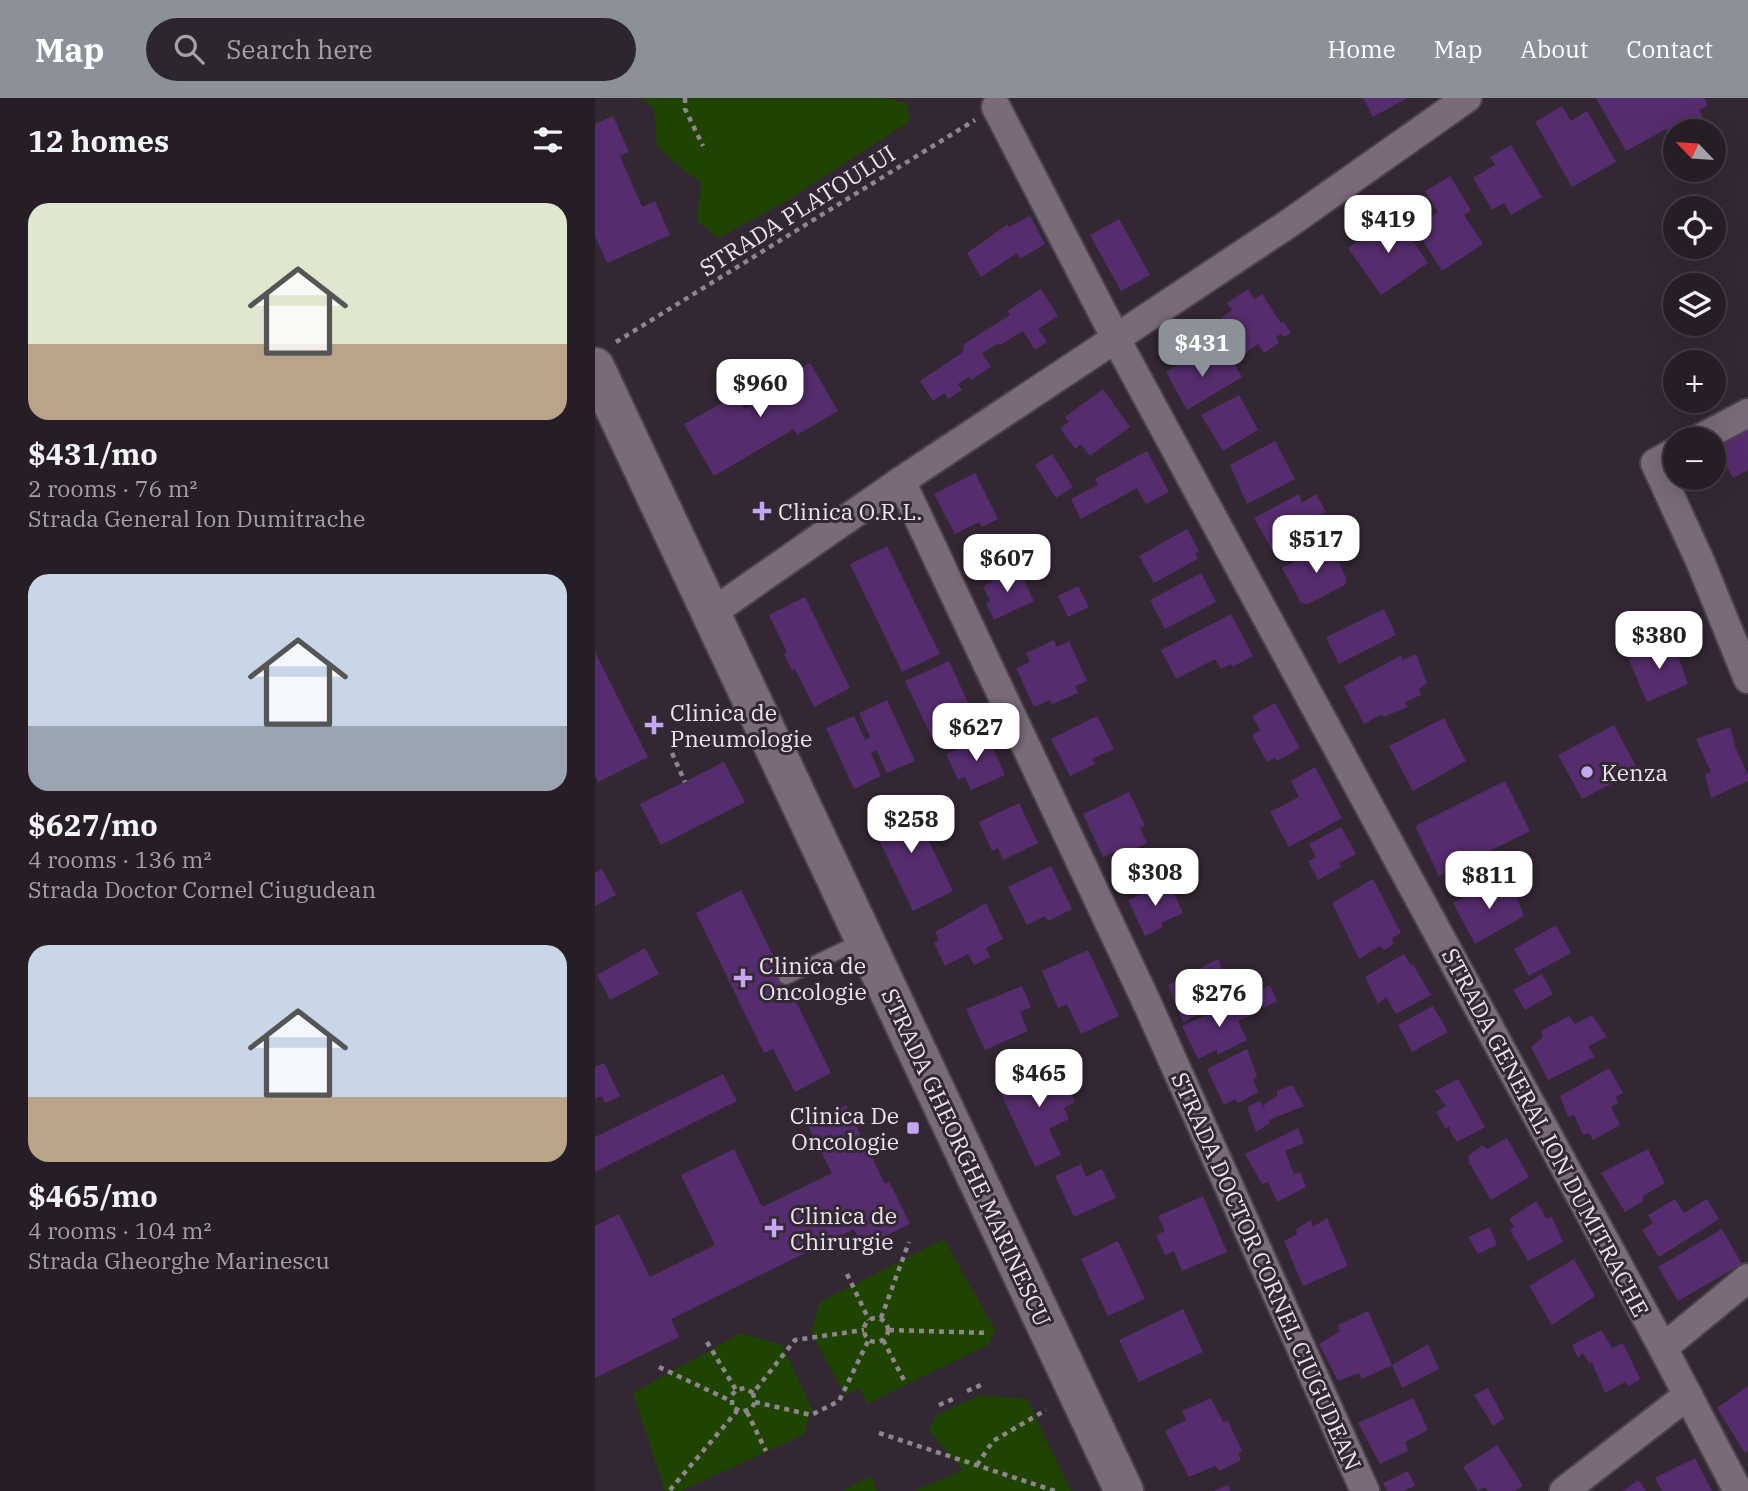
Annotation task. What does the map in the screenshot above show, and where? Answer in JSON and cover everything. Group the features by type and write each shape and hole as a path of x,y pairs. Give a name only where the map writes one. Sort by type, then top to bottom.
{"main road":[{"name":"STRADA GHEORGHE MARINESCU","path":"605,355 710,614 1124,1491"}],"street":[{"path":"710,614 901,481 1288,224 1467,98"},
{"name":"STRADA GENERAL ION DUMITRACHE","path":"996,107 1116,339 1738,1491"},
{"path":"1722,427 1748,413"},
{"path":"1663,459 1655,463 1663,480"},
{"name":"STRADA DOCTOR CORNEL CIUGUDEAN","path":"901,481 1147,1003 1366,1491"},
{"path":"1667,490 1700,561 1748,679"},
{"path":"1663,1349 1748,1278"},
{"path":"1564,1491 1688,1395"}],"lane":[{"path":"786,977 865,940"}],"path":[{"path":"685,98 685,109 703,146"},
{"name":"STRADA PLATOULUI","path":"605,355 996,107"},
{"path":"672,752 685,782"},
{"path":"881,1318 909,1242"},
{"path":"847,1274 869,1320"},
{"path":"869,1320 881,1318"},
{"path":"881,1318 889,1330"},
{"path":"864,1330 869,1320"},
{"path":"864,1330 873,1342 883,1340 889,1330"},
{"path":"753,1393 795,1340 864,1330"},
{"path":"889,1330 989,1333"},
{"path":"755,1402 811,1415 827,1408 839,1401 869,1339"},
{"path":"883,1340 906,1384"},
{"path":"708,1342 736,1390"},
{"path":"659,1367 730,1401 737,1411 747,1412"},
{"path":"967,1391 981,1385"},
{"path":"730,1401 736,1390 745,1388 753,1393 755,1402"},
{"path":"939,1405 953,1399"},
{"path":"747,1412 755,1402"},
{"path":"977,1465 993,1441 1046,1410"},
{"path":"670,1490 737,1411"},
{"path":"747,1412 766,1451"},
{"path":"879,1433 1055,1491"}],"green space":[{"path":"639,98 889,98 907,104 910,121 783,203 718,238 697,221 701,183 657,146 654,108"},
{"path":"944,1239 995,1330 988,1345 867,1404 860,1388 845,1395 811,1332 820,1302"},
{"path":"741,1333 782,1345 812,1409 803,1435 681,1491 665,1491 633,1393"},
{"path":"981,1395 1027,1399 1071,1491 914,1491 963,1470 929,1430 936,1415"},
{"path":"871,1476 877,1491 843,1491"}],"building":[{"path":"1363,98 1407,98 1373,117"},
{"path":"1596,98 1704,98 1708,106 1699,110 1704,119 1663,119 1663,131 1626,151"},
{"path":"1562,106 1571,121 1587,111 1616,162 1572,187 1535,122"},
{"path":"613,116 629,152 620,156 642,207 655,201 670,235 607,263 595,236 595,124"},
{"path":"1511,145 1542,197 1511,215 1504,203 1492,210 1473,178 1495,165 1490,157"},
{"path":"1450,176 1471,210 1464,215 1483,244 1442,271 1414,227 1438,212 1425,191"},
{"path":"1030,216 1045,244 1020,259 1017,253 981,277 967,253 1008,224 1009,227"},
{"path":"1396,216 1428,263 1381,295 1348,248"},
{"path":"1119,219 1150,275 1121,291 1090,235"},
{"path":"1041,289 1058,316 1038,329 1047,342 1035,350 1023,331 1000,345 999,343 982,353 991,367 971,380 969,377 958,384 962,390 948,399 945,393 933,401 920,381 963,352 964,344 1010,315 1007,311"},
{"path":"1248,289 1254,299 1262,294 1291,333 1276,337 1279,343 1264,353 1258,344 1244,354 1221,318 1232,310 1227,303"},
{"path":"1197,353 1207,369 1229,356 1242,377 1187,410 1166,372"},
{"path":"810,363 838,411 797,435 794,429 714,476 684,424 736,395 744,409 768,395 765,389"},
{"path":"1103,389 1130,427 1090,456 1081,444 1075,449 1060,428 1069,422 1065,417"},
{"path":"1239,395 1258,430 1223,451 1201,415"},
{"path":"1748,421 1748,470 1733,478 1726,465 1726,434"},
{"path":"1275,441 1295,479 1247,504 1230,465"},
{"path":"1147,451 1169,492 1146,504 1137,488 1081,519 1071,499 1098,485 1095,479"},
{"path":"1052,454 1073,487 1056,498 1035,465"},
{"path":"975,473 998,519 982,527 979,522 955,534 934,494"},
{"path":"1299,494 1302,503 1316,494 1326,512 1312,518 1321,532 1276,557 1254,518"},
{"path":"1187,529 1199,551 1195,554 1198,559 1154,583 1139,556"},
{"path":"1330,543 1346,578 1345,585 1308,604 1301,603 1282,568"},
{"path":"887,546 940,654 902,672 850,564"},
{"path":"1018,568 1034,601 994,620 986,603 990,601 983,586"},
{"path":"1201,573 1216,602 1165,629 1150,600"},
{"path":"1078,586 1089,607 1068,617 1058,596"},
{"path":"805,597 850,688 814,707 795,669 792,671 784,654 787,652 769,615"},
{"path":"1384,609 1396,635 1339,664 1326,637"},
{"path":"1231,614 1253,656 1232,667 1231,664 1221,669 1215,659 1176,679 1161,650"},
{"path":"1054,640 1057,647 1069,641 1087,681 1075,686 1078,693 1052,704 1050,700 1034,707 1016,668 1030,662 1026,653"},
{"path":"1672,640 1688,684 1647,702 1628,658"},
{"path":"595,652 648,757 598,782 595,775"},
{"path":"1416,654 1427,683 1419,689 1421,695 1405,702 1408,707 1383,717 1382,714 1364,724 1344,686 1402,655 1402,660"},
{"path":"949,661 974,716 931,736 905,681"},
{"path":"887,700 915,761 887,773 876,750 871,753 881,776 854,789 826,728 854,716 865,740 870,737 859,713"},
{"path":"1275,703 1300,748 1277,761 1275,757 1267,762 1252,735 1260,730 1252,716"},
{"path":"1097,716 1114,749 1092,759 1095,764 1070,776 1051,739"},
{"path":"1444,718 1466,761 1413,791 1389,746"},
{"path":"1614,725 1638,770 1582,799 1558,755"},
{"path":"1730,727 1748,781 1711,798 1705,774 1711,772 1696,739"},
{"path":"987,735 1005,775 971,790 965,777 958,780 946,754"},
{"path":"724,762 745,802 661,845 640,804"},
{"path":"1315,767 1342,818 1289,847 1270,812 1299,797 1291,781"},
{"path":"1505,781 1530,831 1439,876 1415,826"},
{"path":"1129,792 1145,826 1140,828 1147,843 1123,855 1121,849 1103,857 1083,814"},
{"path":"909,800 953,891 913,911 869,819"},
{"path":"1019,803 1038,843 1003,860 998,848 992,851 979,822"},
{"path":"1341,827 1356,854 1339,863 1341,867 1318,880 1308,861 1316,857 1309,844"},
{"path":"1051,866 1072,909 1048,921 1045,916 1027,925 1008,887"},
{"path":"602,869 616,895 595,906 595,873"},
{"path":"1373,879 1401,933 1392,938 1394,944 1384,950 1380,946 1359,959 1332,903"},
{"path":"1168,881 1183,913 1161,923 1163,927 1145,936 1128,900"},
{"path":"1494,881 1500,892 1511,884 1524,916 1475,944 1453,903"},
{"path":"741,890 831,1073 795,1092 773,1049 764,1053 696,913"},
{"path":"986,903 1003,939 986,948 990,957 974,965 968,954 945,966 934,943 939,940 935,932"},
{"path":"1556,925 1571,953 1529,976 1514,949"},
{"path":"645,948 659,974 610,1000 597,975"},
{"path":"1088,950 1119,1016 1081,1034 1067,1004 1058,1008 1042,971"},
{"path":"1404,954 1431,995 1396,1014 1386,997 1378,1004 1365,977"},
{"path":"1218,959 1231,991 1205,1004 1207,1010 1183,1022 1168,985"},
{"path":"1542,974 1553,994 1525,1010 1513,990"},
{"path":"1270,985 1277,1001 1264,1008 1260,1001 1251,1004 1246,997"},
{"path":"1022,986 1031,1007 1020,1012 1028,1031 985,1050 966,1009"},
{"path":"1246,997 1254,1014 1238,1021 1247,1040 1217,1055 1217,1050 1198,1059 1182,1026"},
{"path":"1433,1006 1448,1032 1412,1052 1398,1025"},
{"path":"1592,1015 1607,1037 1588,1046 1595,1057 1548,1080 1531,1047 1543,1037 1541,1031 1569,1016 1575,1024"},
{"path":"1247,1049 1257,1076 1253,1080 1258,1092 1238,1103 1235,1099 1224,1105 1207,1069"},
{"path":"1056,1061 1075,1102 1064,1108 1069,1119 1049,1129 1061,1155 1035,1167 998,1087"},
{"path":"604,1063 620,1096 605,1103 602,1096 595,1099 595,1067"},
{"path":"1609,1068 1623,1093 1616,1097 1618,1103 1611,1107 1620,1125 1593,1140 1589,1133 1583,1135 1574,1115 1568,1117 1560,1096"},
{"path":"723,1074 737,1101 595,1172 595,1137"},
{"path":"1458,1079 1485,1127 1457,1142 1450,1126 1446,1129 1436,1112 1446,1106 1435,1091"},
{"path":"1292,1085 1304,1106 1269,1120 1270,1123 1256,1132 1247,1107 1260,1101 1267,1115 1263,1105 1277,1096 1277,1091"},
{"path":"846,1105 885,1184 889,1181 910,1224 863,1247 854,1229 671,1319 679,1337 595,1378 595,1226 619,1214 650,1277 715,1245 681,1175 734,1149 762,1207 832,1173 807,1124"},
{"path":"1298,1128 1304,1143 1285,1151 1294,1174 1300,1172 1306,1187 1277,1202 1268,1182 1262,1184 1245,1154"},
{"path":"1507,1138 1529,1177 1491,1200 1468,1161 1470,1162 1468,1156 1483,1145 1487,1149"},
{"path":"1648,1149 1665,1183 1643,1196 1643,1201 1625,1212 1601,1173"},
{"path":"1081,1164 1086,1177 1102,1169 1116,1198 1074,1217 1055,1176"},
{"path":"1203,1196 1227,1252 1182,1271 1174,1251 1165,1255 1156,1235 1165,1231 1158,1216"},
{"path":"1675,1199 1684,1213 1707,1199 1719,1219 1659,1257 1642,1230 1653,1223 1648,1215"},
{"path":"1536,1201 1546,1218 1552,1217 1563,1242 1528,1261 1510,1230 1514,1227 1509,1219"},
{"path":"1327,1218 1348,1266 1303,1286 1284,1241 1297,1234 1296,1229 1311,1220 1313,1227"},
{"path":"1490,1227 1497,1245 1478,1254 1468,1237"},
{"path":"1722,1229 1742,1264 1678,1301 1658,1267"},
{"path":"1118,1241 1145,1299 1108,1316 1081,1259"},
{"path":"1574,1259 1595,1296 1552,1325 1529,1286"},
{"path":"1183,1309 1203,1352 1139,1382 1119,1340"},
{"path":"1368,1311 1392,1365 1362,1379 1359,1373 1338,1381 1319,1344 1340,1331 1338,1325"},
{"path":"1601,1330 1612,1348 1623,1343 1640,1379 1629,1386 1625,1382 1605,1393 1592,1362 1589,1363 1583,1353 1578,1358 1572,1345"},
{"path":"1428,1344 1439,1369 1402,1388 1392,1365"},
{"path":"1748,1386 1748,1451 1745,1453 1717,1408"},
{"path":"1488,1388 1504,1418 1493,1426 1474,1395"},
{"path":"1211,1398 1223,1422 1228,1421 1242,1451 1238,1454 1241,1460 1220,1471 1215,1466 1189,1477 1165,1431 1186,1420 1182,1411"},
{"path":"1413,1398 1428,1430 1405,1442 1408,1451 1380,1464 1358,1423"},
{"path":"1497,1445 1523,1486 1515,1491 1488,1491 1485,1487 1478,1491 1463,1467"},
{"path":"1695,1458 1712,1491 1662,1491 1655,1478"},
{"path":"1408,1471 1415,1486 1404,1491 1387,1491 1383,1483"},
{"path":"1638,1480 1646,1491 1623,1491"},
{"path":"1228,1485 1230,1491 1213,1491"}],"place":[{"name":"Clinica O.R.L.","path":"762,511"},
{"name":"Clinica de Pneumologie","path":"654,725"},
{"name":"Kenza","path":"1587,772"},
{"name":"Clinica de Oncologie","path":"743,978"},
{"name":"Clinica De Oncologie","path":"913,1128"},
{"name":"Clinica de Chirurgie","path":"774,1228"}]}
